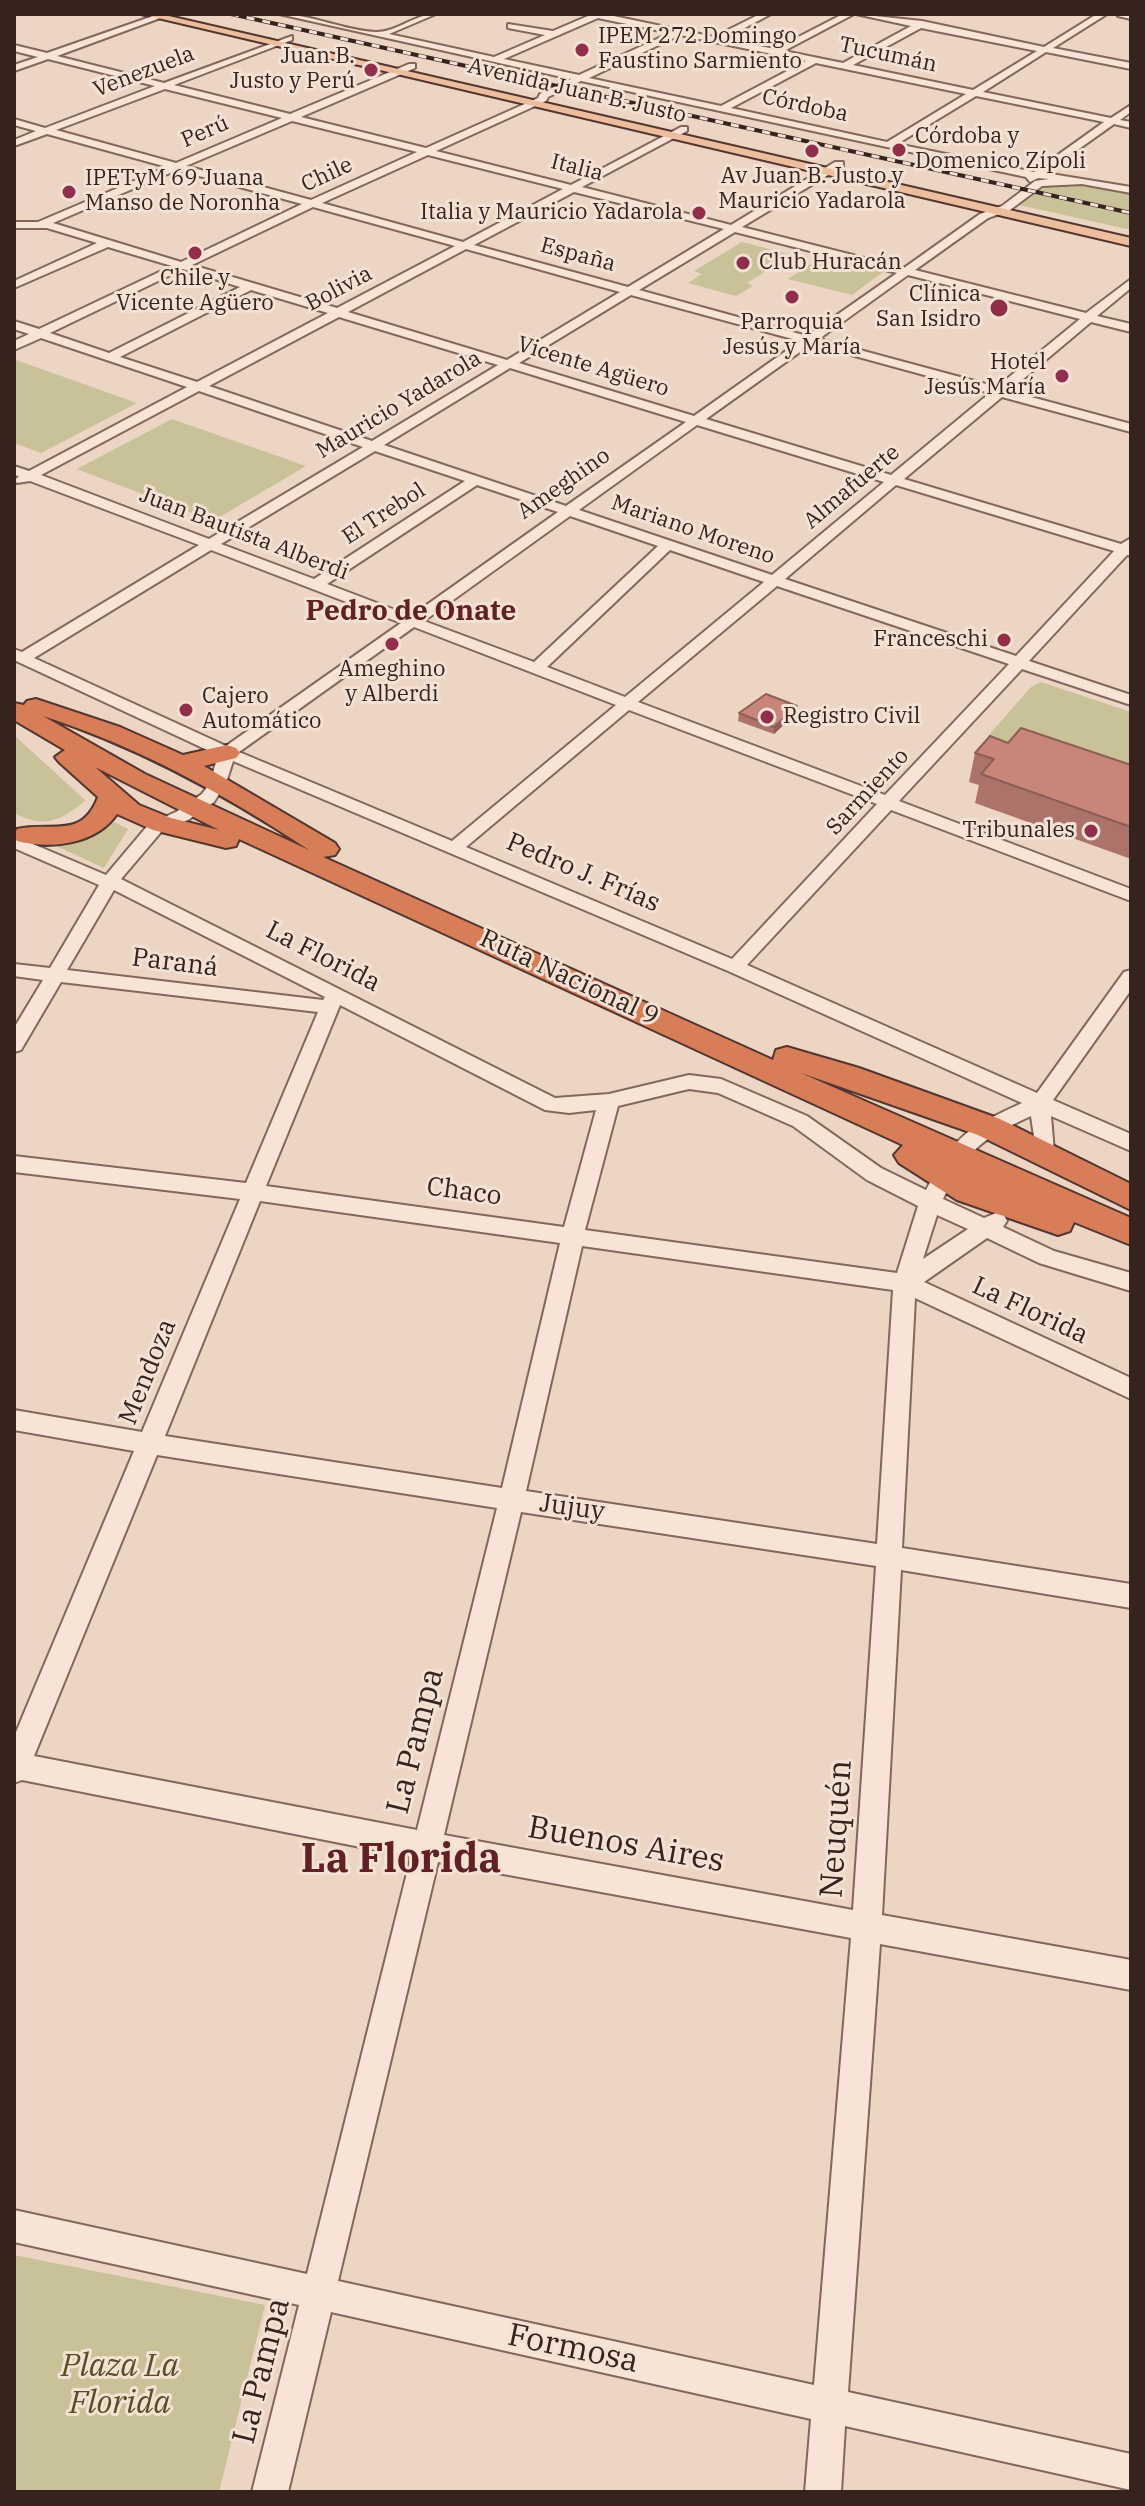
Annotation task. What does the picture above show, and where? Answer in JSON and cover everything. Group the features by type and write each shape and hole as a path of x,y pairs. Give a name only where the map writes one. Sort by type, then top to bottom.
{"highway":[{"path":"21,706 74,717 177,764 207,796"},
{"path":"21,706 111,797 130,811 162,824 352,879"},
{"name":"Ruta Nacional 9","path":"21,706 784,1067"},
{"path":"177,764 227,753"},
{"name":"Ruta Nacional 9","path":"207,796 352,879 784,1067"},
{"path":"18,835 52,836 79,832 100,821 111,797"},
{"path":"784,1067 957,1160 1131,1232"},
{"path":"784,1067 848,1076 957,1160 1131,1212"},
{"path":"957,1160 1044,1152 1131,1198"},
{"path":"957,1160 969,1191 1131,1246"}],"main road":[{"name":"Avenida Juan B. Justo","path":"146,14 275,44 543,96 678,132 995,208"},
{"name":"Avenida Juan B. Justo","path":"182,14 289,38 528,104 678,132"},
{"path":"995,208 1131,235"},
{"path":"995,208 1131,242"}],"street":[{"name":"Córdoba","path":"283,14 1035,176 1131,190"},
{"path":"380,35 432,14"},
{"path":"497,59 595,14"},
{"name":"Tucumán","path":"595,14 1131,125"},
{"path":"715,40 767,14"},
{"path":"776,52 850,14"},
{"path":"860,14 1131,66"},
{"path":"889,145 1103,14"},
{"path":"1121,14 1131,16"},
{"path":"14,68 163,16"},
{"path":"845,66 930,20"},
{"path":"511,26 554,34"},
{"name":"Chile","path":"14,346 313,203 543,99 543,96 679,32"},
{"name":"Venezuela","path":"14,143 289,38"},
{"name":"Italia","path":"14,48 1131,328"},
{"path":"724,108 815,60"},
{"name":"Perú","path":"14,235 405,69"},
{"path":"995,208 1131,108"},
{"name":"España","path":"14,122 1131,428"},
{"name":"Bolivia","path":"14,484 22,473 199,386 678,132"},
{"name":"Mauricio Yadarola","path":"18,656 210,545 833,168"},
{"path":"995,208 1039,183 1083,181"},
{"name":"Ameghino","path":"227,753 565,510 995,208"},
{"path":"14,225 42,224"},
{"name":"Vicente Agüero","path":"42,224 893,481 1128,548"},
{"path":"14,285 107,243"},
{"name":"Almafuerte","path":"454,848 1131,282"},
{"path":"110,357 250,286"},
{"name":"Mariano Moreno","path":"14,325 1131,700"},
{"name":"Juan Bautista Alberdi","path":"22,473 1131,895"},
{"name":"El Trebol","path":"315,585 476,480"},
{"path":"536,669 667,545"},
{"name":"Sarmiento","path":"735,967 1128,548"},
{"name":"Pedro J. Frías","path":"18,656 227,753 735,967 1131,1143"},
{"path":"14,1045 110,881 149,834 207,796 227,753"},
{"name":"La Florida","path":"18,835 94,879 110,881 332,1001 552,1105 609,1101 689,1082 721,1086 800,1121 874,1174 957,1160 986,1227 1047,1257 1131,1282"},
{"name":"Paraná","path":"14,970 332,1001"},
{"path":"957,1160 1040,1103 1131,976"},
{"name":"Mendoza","path":"15,1767 332,1001"},
{"name":"La Pampa","path":"270,2492 573,1236 609,1101"},
{"path":"1040,1103 1044,1152"},
{"name":"Neuquén","path":"823,2492 867,1924 905,1283 957,1160"},
{"name":"Chaco","path":"14,1164 252,1192 905,1283"},
{"path":"905,1283 1015,1208"},
{"name":"La Florida","path":"905,1283 1131,1389"},
{"name":"Jujuy","path":"14,1420 149,1444 891,1555 1131,1596"},
{"name":"Buenos Aires","path":"15,1767 1131,1975"},
{"name":"Formosa","path":"14,2226 1131,2472"}],"green space":[{"path":"1078,184 1131,195 1131,230 1015,204 1045,187"},
{"name":"Club Huracán","path":"742,242 792,255 747,283 753,286 736,296 688,283 702,274 694,271"},
{"path":"826,254 887,269 852,295 788,279"},
{"path":"16,360 137,403 41,453 14,443"},
{"path":"172,419 306,466 213,521 77,469"},
{"path":"1041,682 1131,712 1131,787 988,736 1031,687"},
{"path":"14,735 85,801 60,818 43,822 14,813"},
{"path":"112,821 128,829 104,868 54,845"},
{"name":"Plaza La Florida","path":"14,2255 265,2305 219,2492 14,2492"}],"building":[{"name":"Registro Civil","path":"766,694 797,706 774,727 739,713"},
{"path":"1021,728 1131,765 1131,827 981,774 994,759 975,753 990,736 1008,743"}],"railway":[{"path":"231,14 1131,213"}],"place":[{"name":"IPEM 272 Domingo Faustino Sarmiento","path":"582,50"},
{"name":"Juan B. Justo y Perú","path":"371,70"},
{"name":"Córdoba y Domenico Zípoli","path":"899,150"},
{"name":"Av Juan B. Justo y Mauricio Yadarola","path":"812,151"},
{"name":"IPETyM 69 Juana Manso de Noronha","path":"69,192"},
{"name":"Italia y Mauricio Yadarola","path":"699,213"},
{"name":"Chile y Vicente Agüero","path":"195,253"},
{"name":"Club Huracán","path":"743,263"},
{"name":"Parroquia Jesús y María","path":"792,297"},
{"name":"Clínica San Isidro","path":"999,308"},
{"name":"Hotel Jesús María","path":"1062,376"},
{"name":"Franceschi","path":"1004,640"},
{"name":"Ameghino y Alberdi","path":"392,644"},
{"name":"Cajero Automático","path":"186,710"},
{"name":"Registro Civil","path":"767,717"},
{"name":"Tribunales","path":"1091,831"}],"district":[{"name":"Pedro de Onate","path":"411,612"},
{"name":"La Florida","path":"401,1860"}]}
